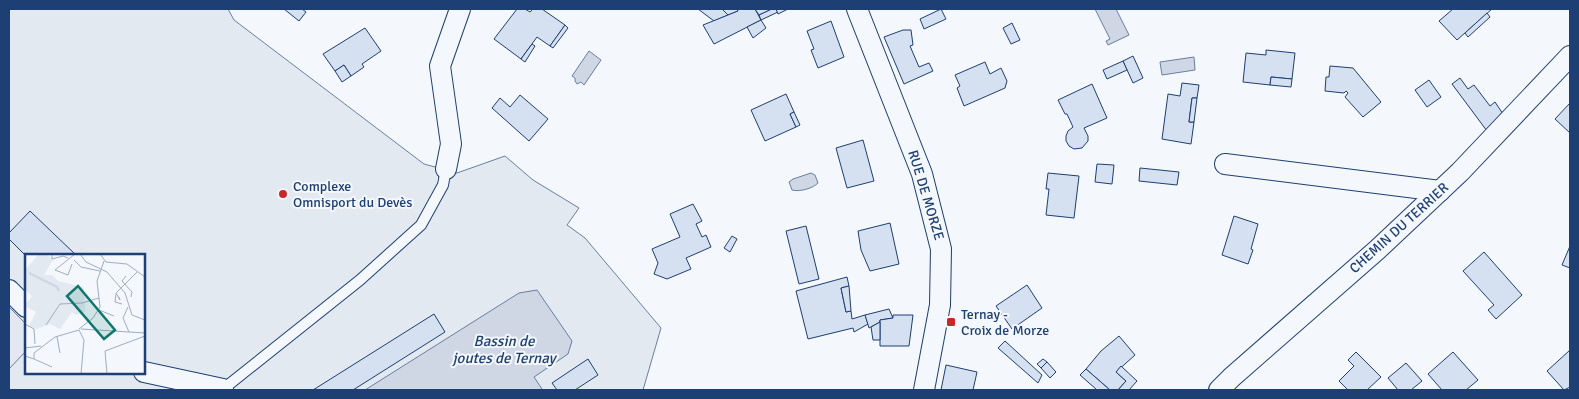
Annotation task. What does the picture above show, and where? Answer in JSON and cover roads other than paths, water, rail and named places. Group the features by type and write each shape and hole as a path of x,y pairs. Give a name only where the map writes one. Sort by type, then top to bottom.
{"street":[{"path":"446,169 451,144 440,66 460,9"},
{"name":"RUE DE MORZE","path":"857,9 922,174 941,249 940,305 924,390"},
{"name":"CHEMIN DU TERRIER","path":"1219,390 1377,250 1460,172 1570,56"},
{"path":"1225,164 1440,191"},
{"path":"9,290 25,306"},
{"path":"145,372 223,390"}],"lane":[{"path":"223,390 360,280 421,225 443,185 446,169"}],"water":[{"path":"1095,9 1116,9 1129,35 1108,45 1106,41 1110,39"},
{"path":"589,51 601,60 584,85 581,82 577,84 572,76"},
{"path":"1194,57 1195,70 1162,75 1160,62"},
{"path":"811,173 815,175 818,183 805,190 792,190 789,182"},
{"name":"Bassin de joutes de Ternay","path":"537,290 572,341 568,354 534,377 542,389 365,390 519,293"}],"place":[{"name":"Complexe Omnisport du Devès","path":"283,194"},
{"name":"Ternay - Croix de Morze","path":"951,322"}]}
